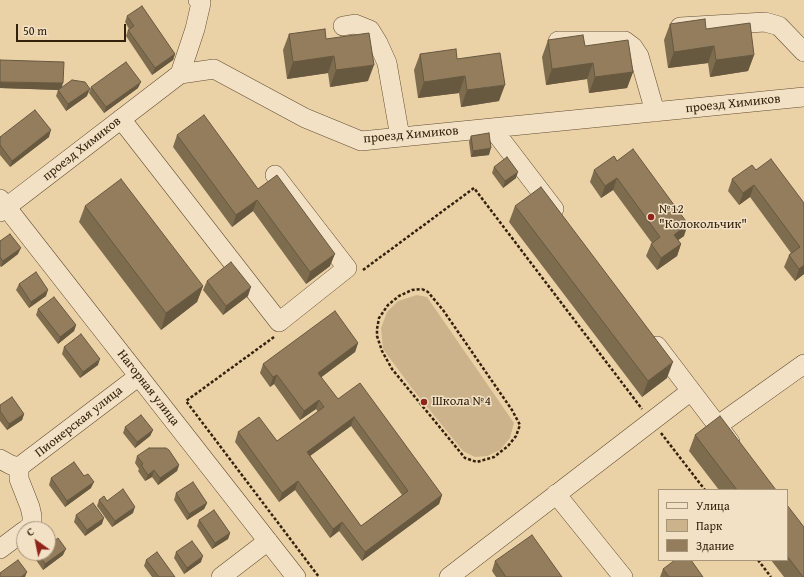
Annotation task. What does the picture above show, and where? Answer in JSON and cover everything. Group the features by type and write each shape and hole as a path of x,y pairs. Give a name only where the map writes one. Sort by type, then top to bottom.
{"street":[{"path":"180,74 196,29 201,2 198,0"},
{"path":"677,27 765,22 779,26 804,52"},
{"path":"343,26 355,24 370,30 378,43 387,63 400,137"},
{"path":"548,41 626,40 639,56 655,112"},
{"name":"проезд Химиков","path":"2,206 180,74 214,69 305,118 361,141 804,97"},
{"path":"121,119 279,322 347,268 274,176"},
{"path":"492,128 563,222"},
{"name":"Нагорная улица","path":"2,206 139,376 296,577"},
{"path":"648,335 741,458"},
{"path":"717,426 804,364"},
{"name":"Пионерская улица","path":"20,468 139,376"},
{"path":"449,577 651,420 691,391"},
{"path":"0,458 11,465 20,468 19,479 30,507 32,521"},
{"path":"556,494 623,577"},
{"path":"0,549 16,537"},
{"path":"222,577 268,541"}],"path":[{"path":"359,274 474,188 704,489"},
{"path":"422,289 428,292 443,310 512,410 520,425 516,436 508,446 494,457 477,462 465,458 449,440 392,369 382,351 377,336 379,318 388,305 399,296 412,290 422,289"},
{"path":"276,335 186,402 319,577"},
{"path":"759,561 771,577"}],"green space":[{"path":"417,295 427,297 514,423 510,438 500,450 487,456 475,457 463,451 411,387 383,349 381,328 387,312 398,301"}],"building":[{"path":"142,6 175,54 155,68 128,30 134,26 127,16"},
{"path":"705,19 706,29 750,23 754,55 716,60 714,46 674,52 670,24"},
{"path":"325,29 326,39 369,33 374,65 336,70 334,56 293,62 289,34"},
{"path":"583,35 585,46 628,40 633,72 595,77 593,63 552,69 548,40"},
{"path":"456,49 457,59 500,53 505,85 467,90 465,76 424,82 420,54"},
{"path":"0,60 64,62 63,83 0,82"},
{"path":"126,62 141,82 106,107 91,87"},
{"path":"72,80 85,82 90,89 68,104 58,90"},
{"path":"35,110 51,130 12,161 0,145 0,137"},
{"path":"204,115 258,189 277,175 335,254 310,272 257,200 236,215 177,135"},
{"path":"489,133 491,148 473,151 471,136"},
{"name":"№12 \"Колокольчик\"","path":"633,149 688,224 674,235 681,244 661,258 651,244 660,237 617,178 605,186 594,170 614,156 617,161"},
{"path":"507,157 518,172 505,181 494,167"},
{"path":"771,159 804,203 804,265 799,269 789,255 800,247 754,185 743,193 732,179 752,165 756,170"},
{"path":"121,179 203,286 166,313 85,206"},
{"path":"541,187 673,362 648,381 515,206"},
{"path":"10,234 21,248 3,261 0,257 0,241"},
{"path":"231,262 251,287 226,306 207,281"},
{"path":"36,272 48,290 31,302 19,284"},
{"path":"54,297 76,325 60,337 38,309"},
{"path":"335,311 358,343 318,373 338,399 360,383 442,495 365,552 342,522 333,529 298,481 282,493 238,432 259,417 277,441 324,407 319,400 304,411 277,375 273,377 263,364","holes":["354,417 408,491 361,526 307,452"]},
{"path":"81,334 100,359 83,372 64,347"},
{"path":"12,397 24,414 9,424 0,411 0,405"},
{"path":"141,415 153,430 137,442 125,427"},
{"path":"720,416 775,489 736,489 695,435"},
{"path":"149,448 166,448 179,465 160,478 154,470 148,475 137,456"},
{"path":"74,462 84,476 88,474 94,482 67,501 51,478"},
{"path":"193,482 207,503 189,514 176,493"},
{"path":"123,489 135,507 115,521 99,500 104,496 107,501"},
{"path":"93,503 104,518 87,530 76,515"},
{"path":"788,506 804,527 803,577 788,557"},
{"path":"214,510 230,533 215,543 199,520"},
{"path":"532,535 562,577 506,577 495,561"},
{"path":"58,538 66,549 56,556 56,540"},
{"path":"192,541 203,556 187,568 176,552"},
{"path":"157,552 175,577 159,577 146,560"},
{"path":"17,561 19,561 27,572 21,577 0,577 0,573"},
{"path":"674,561 692,561 703,577 669,577 663,569"}],"place":[{"name":"№12 \"Колокольчик\"","path":"651,217"},
{"name":"Школа №4","path":"424,402"}]}
